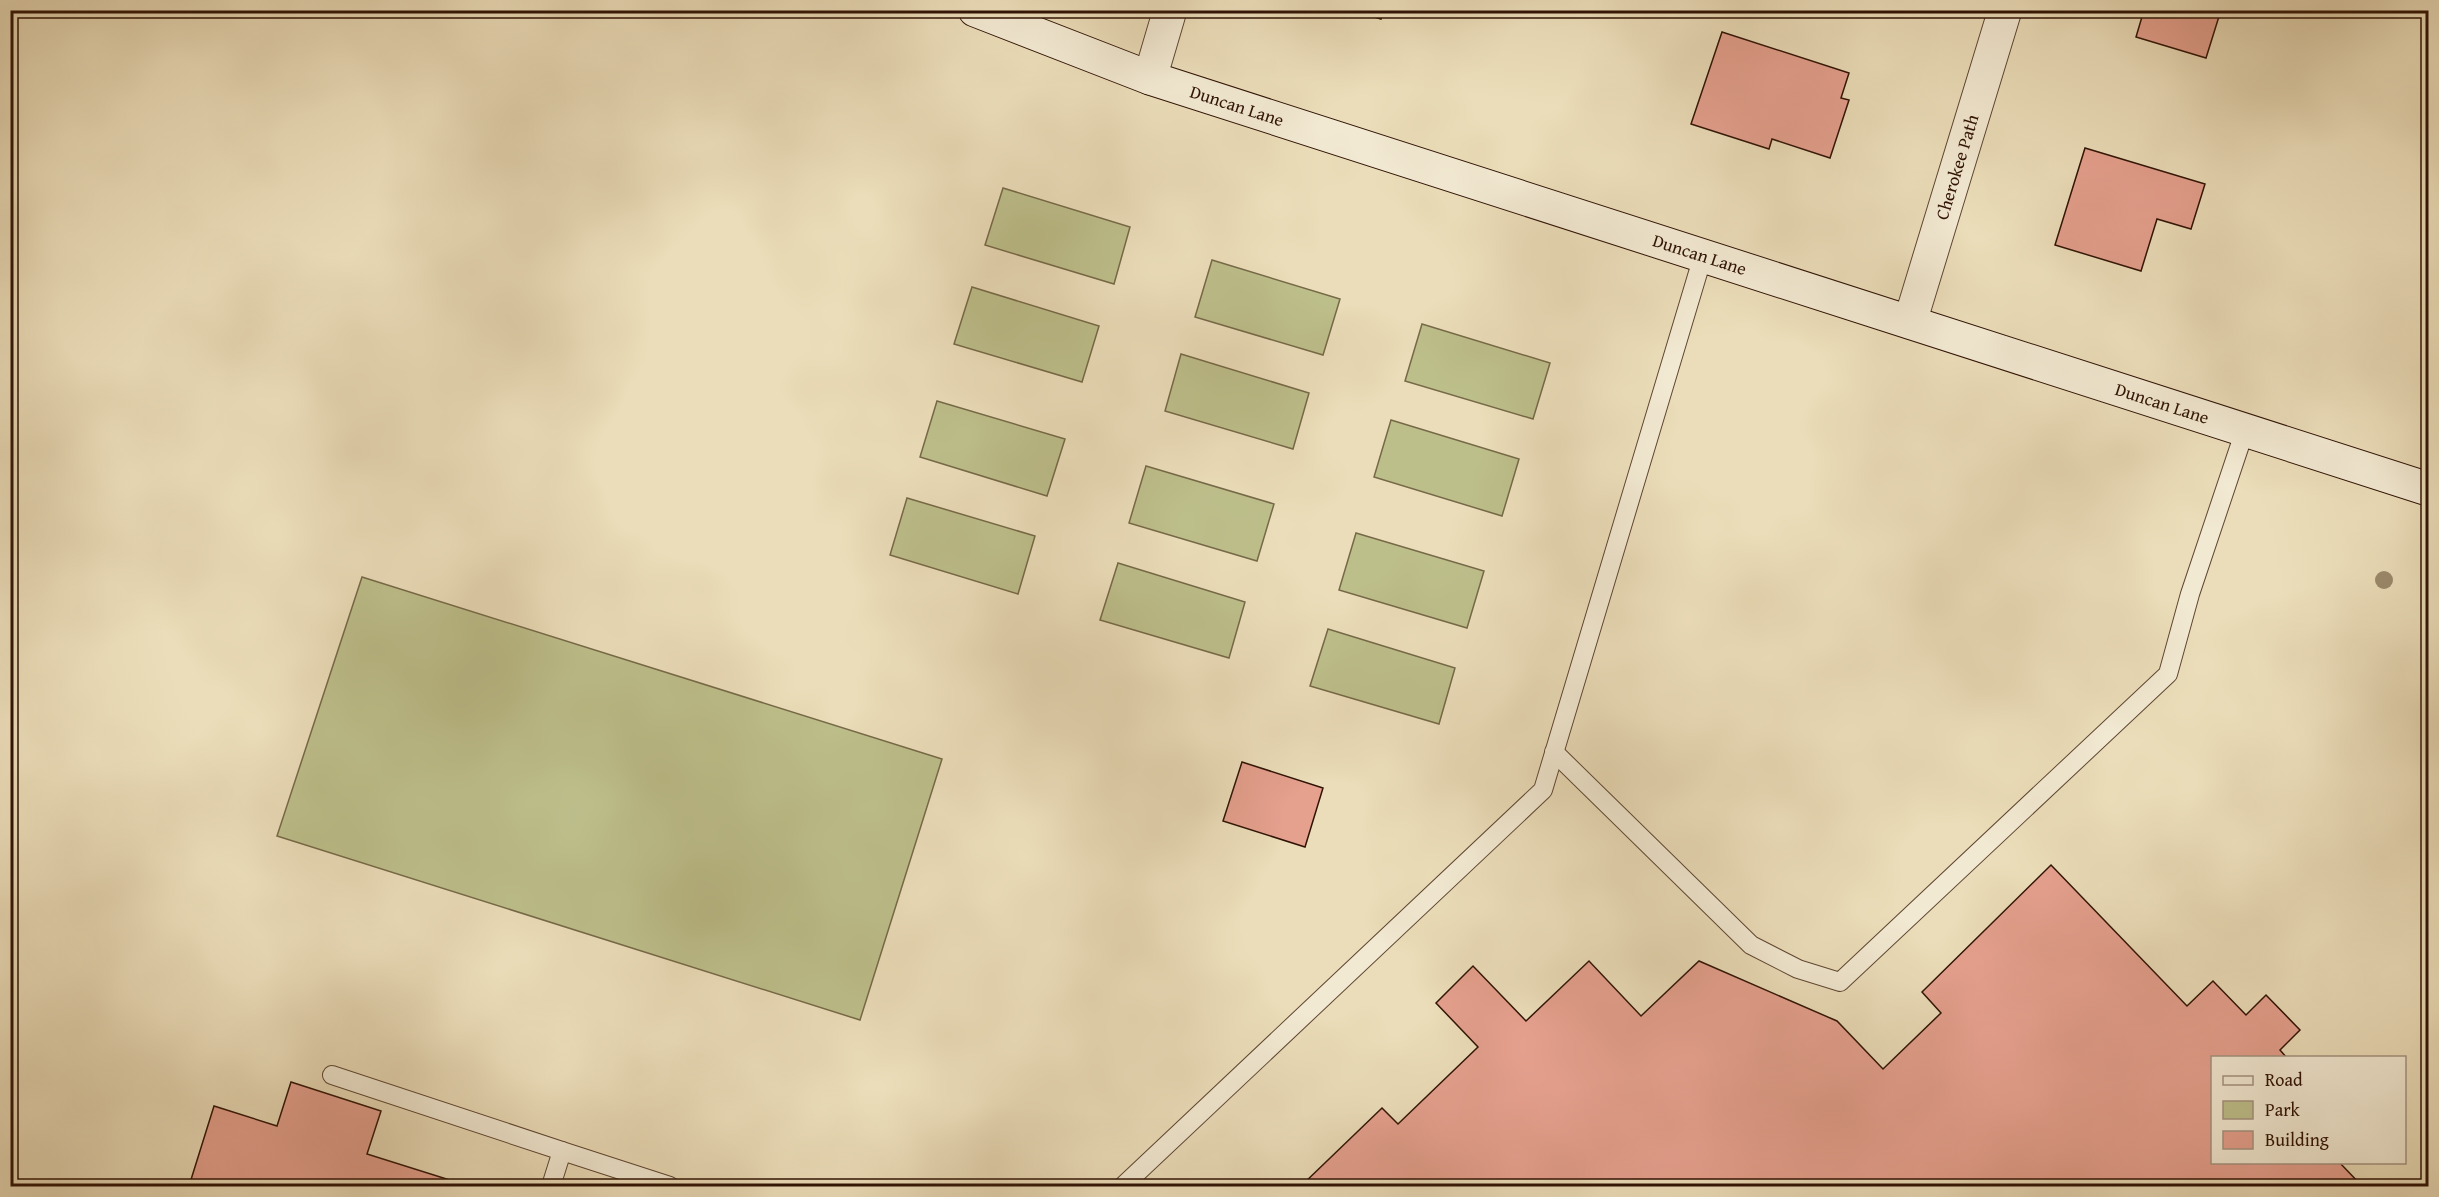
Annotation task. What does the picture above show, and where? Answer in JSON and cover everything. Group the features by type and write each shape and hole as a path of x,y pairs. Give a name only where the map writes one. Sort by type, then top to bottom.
{"street":[{"name":"Duncan Lane","path":"975,10 1150,78 2428,489"},
{"path":"1150,78 1170,10"},
{"name":"Cherokee Path","path":"1910,322 2005,10"}],"lane":[{"path":"1123,1186 1543,790 1703,256"},
{"path":"1554,752 1751,945 1798,969 1840,982 2168,674 2190,594 2245,430"},
{"path":"332,1075 668,1186"},
{"path":"551,1186 562,1151"}],"green space":[{"path":"1003,188 1130,227 1114,284 985,245"},
{"path":"1212,260 1340,299 1323,355 1195,317"},
{"path":"972,287 1099,326 1082,382 954,344"},
{"path":"1422,324 1550,363 1533,419 1405,381"},
{"path":"1181,354 1309,393 1293,449 1165,411"},
{"path":"937,401 1065,439 1047,496 920,457"},
{"path":"1391,420 1519,459 1502,516 1374,477"},
{"path":"1146,466 1274,504 1257,561 1129,523"},
{"path":"907,498 1035,536 1018,594 890,555"},
{"path":"1356,533 1484,571 1467,628 1339,590"},
{"path":"1118,563 1245,602 1229,658 1100,620"},
{"path":"362,577 942,759 860,1020 277,836"},
{"path":"1328,629 1455,668 1439,724 1310,686"}],"building":[{"path":"1351,10 1384,10 1381,19"},
{"path":"2144,10 2221,10 2206,58 2136,37"},
{"path":"1722,32 1849,73 1841,98 1849,100 1830,158 1772,139 1769,149 1691,124"},
{"path":"2085,148 2205,184 2191,229 2157,219 2141,271 2055,245"},
{"path":"1242,762 1323,788 1305,847 1223,821"},
{"path":"2051,865 2187,1006 2213,981 2246,1015 2266,995 2300,1030 2280,1050 2285,1056 2211,1056 2211,1164 2341,1164 2362,1186 1301,1186 1382,1108 1398,1124 1478,1047 1436,1003 1473,966 1526,1021 1589,961 1641,1016 1699,961 1837,1021 1883,1069 1941,1013 1922,992"},
{"path":"291,1082 381,1111 367,1154 453,1181 452,1186 189,1186 214,1106 277,1126"}]}
